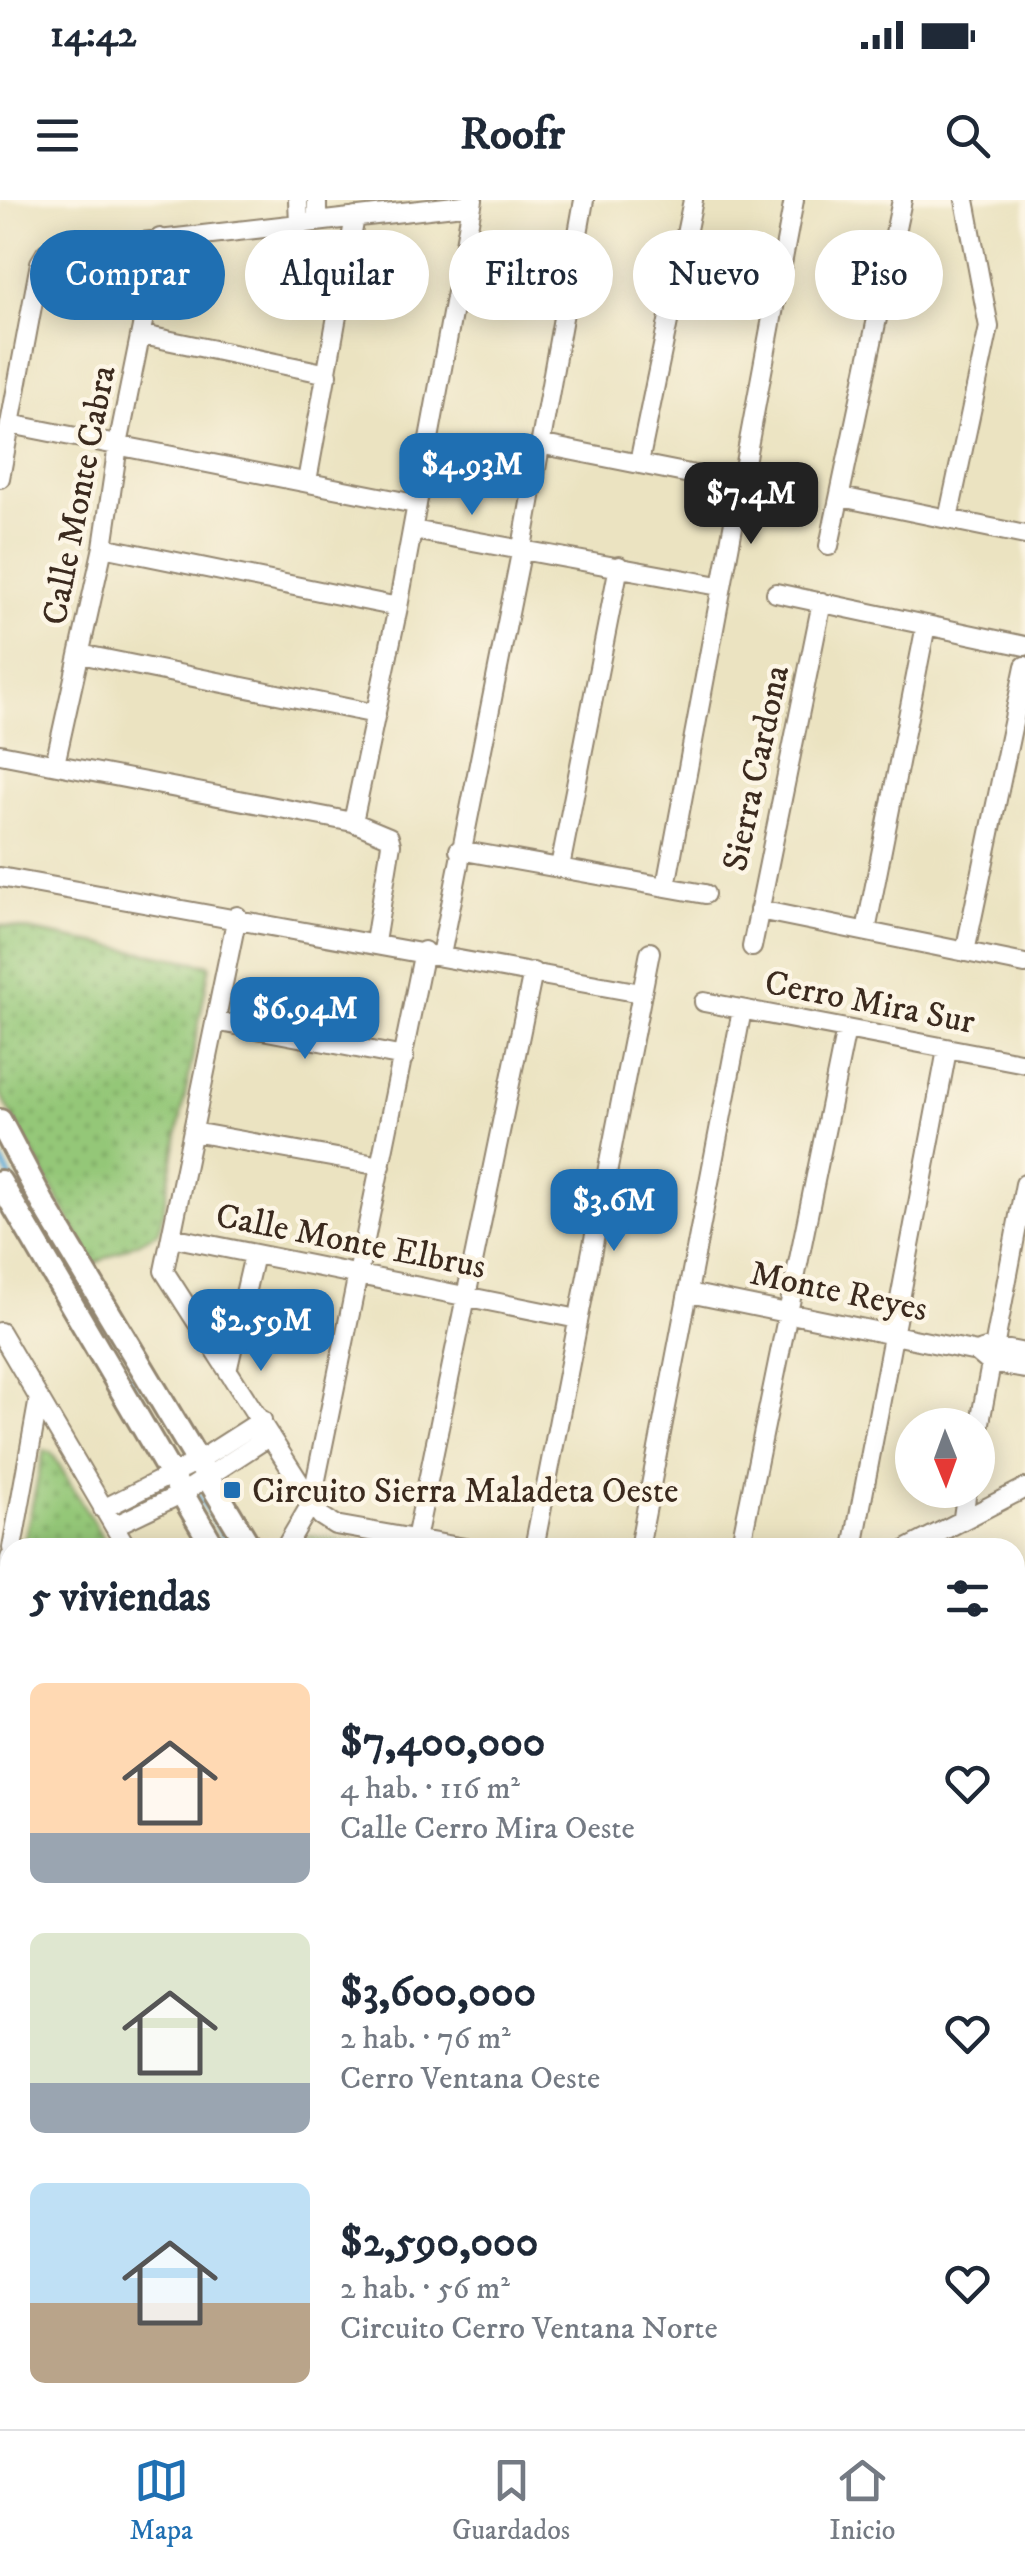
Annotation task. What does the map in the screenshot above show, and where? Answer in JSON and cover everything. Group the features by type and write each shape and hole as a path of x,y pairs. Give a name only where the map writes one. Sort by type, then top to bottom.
{"street":[{"path":"298,200 308,222"},
{"path":"308,222 316,200"},
{"path":"292,1538 311,1504 404,1057 459,850 521,553 584,200"},
{"path":"639,463 692,200"},
{"path":"666,886 794,200"},
{"path":"829,546 902,200"},
{"path":"948,520 989,328 965,200"},
{"path":"225,231 472,202 413,530 352,822"},
{"path":"306,481 355,217"},
{"path":"0,478 30,317"},
{"name":"Calle Monte Cabra","path":"55,764 103,548 118,445 145,320"},
{"path":"142,335 328,374"},
{"path":"10,424 415,504"},
{"path":"539,444 740,484"},
{"path":"841,497 1025,535"},
{"path":"413,530 521,553 619,566 720,586"},
{"path":"103,548 398,607"},
{"path":"560,868 619,566"},
{"path":"776,592 1025,646"},
{"name":"Sierra Cardona","path":"752,947 822,602"},
{"path":"866,931 926,625"},
{"path":"80,654 376,714"},
{"path":"966,952 1025,666"},
{"path":"0,754 352,822 389,836 375,942"},
{"path":"459,850 705,894"},
{"path":"0,876 641,992"},
{"path":"760,910 1025,964"},
{"path":"236,916 164,1271 311,1504 334,1525 410,1538"},
{"path":"536,1538 650,952"},
{"path":"416,1538 533,972"},
{"name":"Cerro Mira Sur","path":"704,1002 1025,1063"},
{"path":"641,1538 742,1010"},
{"path":"215,1021 404,1057"},
{"path":"742,1538 846,1029"},
{"path":"855,1538 947,1050"},
{"path":"0,1122 43,1203 244,1538"},
{"path":"193,1132 382,1166"},
{"path":"0,1182 208,1538"},
{"path":"981,1408 987,1354 1025,1184"},
{"name":"Calle Monte Elbrus","path":"171,1237 578,1319"},
{"path":"228,1367 254,1255"},
{"name":"Monte Reyes","path":"688,1293 987,1354 1025,1370"},
{"path":"0,1332 121,1538"},
{"name":"Monte Reyes","path":"987,1354 1025,1353"},
{"path":"14,1538 39,1398"},
{"path":"114,1526 266,1428"},
{"path":"104,1509 176,1484"},
{"path":"926,1538 1025,1488"},
{"path":"963,1516 965,1508"}],"green space":[{"path":"0,925 210,965 159,1232 94,1264 0,1093"},
{"path":"44,1450 52,1453 103,1538 25,1538"}],"waterway":[{"path":"0,1158 15,1186"},
{"path":"67,1274 178,1459"},
{"path":"195,1490 224,1538"}],"place":[{"name":"Circuito Sierra Maladeta Oeste","path":"232,1490"}]}
